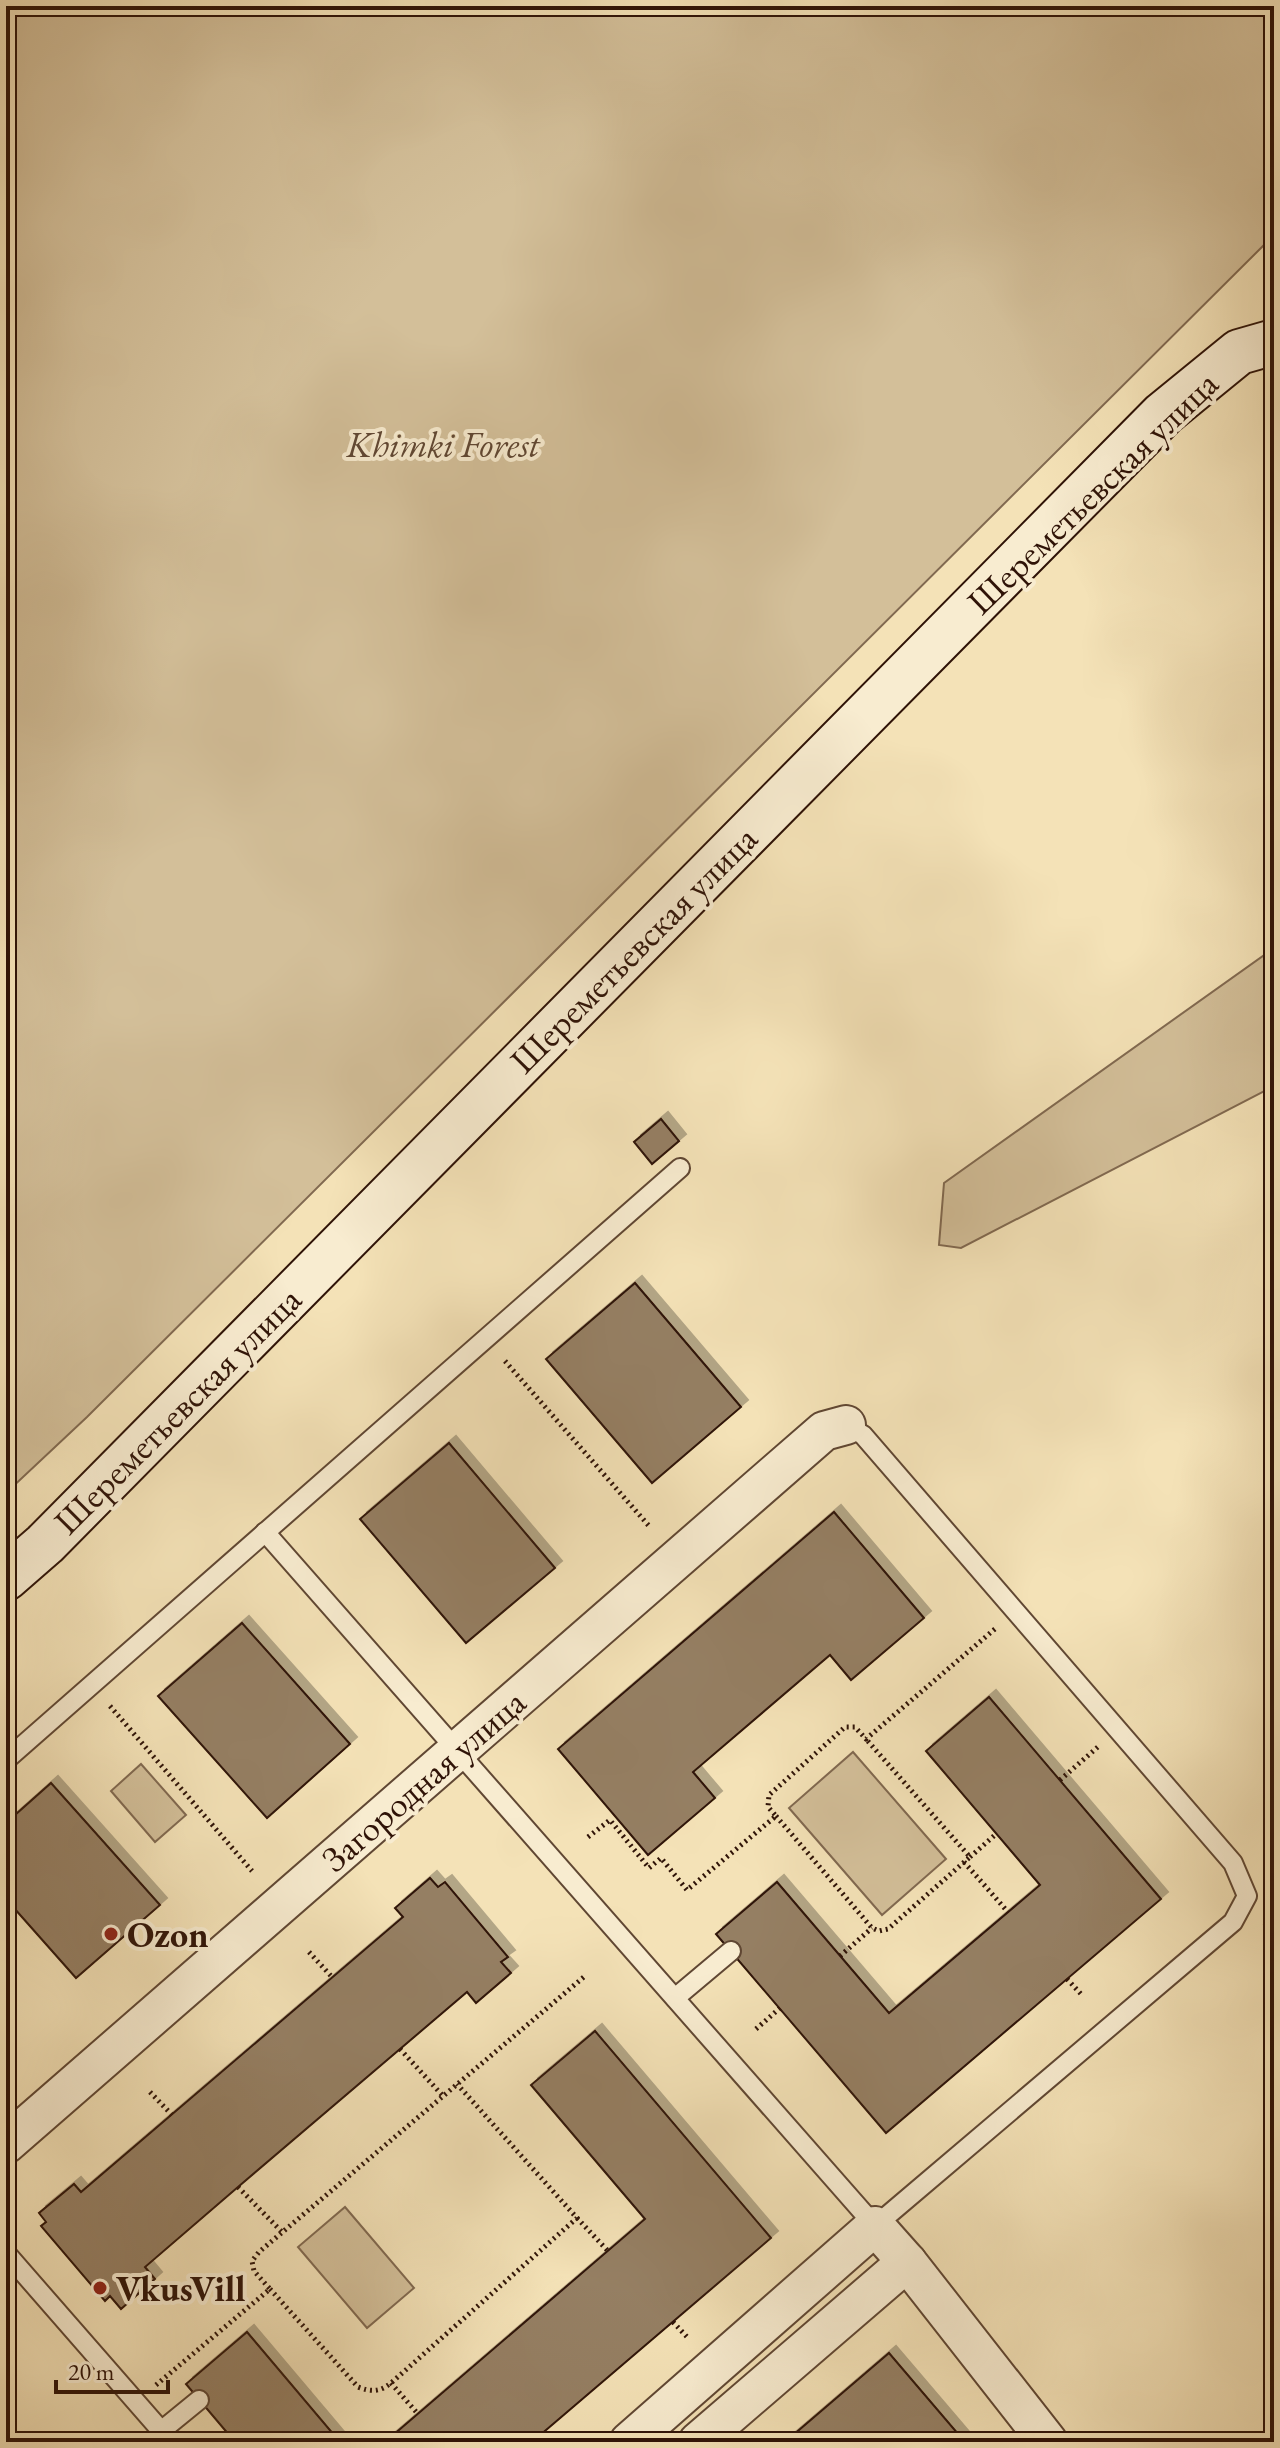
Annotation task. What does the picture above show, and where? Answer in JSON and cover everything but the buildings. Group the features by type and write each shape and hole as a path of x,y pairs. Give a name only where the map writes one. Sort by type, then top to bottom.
{"main road":[{"name":"Шереметьевская улица","path":"6,1578 45,1544 1163,414 1239,352 1274,342"}],"street":[{"name":"Загородная улица","path":"6,2144 824,1431 846,1425"},
{"path":"629,2442 875,2226 907,2262 1048,2442"},
{"path":"698,2442 907,2262"}],"lane":[{"path":"6,1760 680,1168"},
{"path":"265,1532 875,2226 1233,1922 1247,1896 1233,1863 863,1435 846,1425"},
{"path":"675,1998 731,1951"},
{"path":"6,2253 166,2436 199,2400"}],"path":[{"path":"505,1361 649,1526"},
{"path":"866,1739 1015,1612"},
{"path":"110,1706 252,1871"},
{"path":"996,1834 967,1859 888,1929 879,1931 872,1928 768,1807 769,1795 845,1727 855,1727 967,1859 1008,1912"},
{"path":"1060,1780 1118,1730"},
{"path":"588,1837 610,1820 649,1868 661,1858 687,1890 776,1816"},
{"path":"840,1956 872,1928"},
{"path":"309,1952 332,1977"},
{"path":"577,2218 391,2383 370,2392 358,2387 254,2271 252,2261 585,1976"},
{"path":"1067,1979 1081,1994"},
{"path":"756,2029 780,2008"},
{"path":"400,2049 443,2096"},
{"path":"457,2084 608,2251"},
{"path":"150,2092 172,2115"},
{"path":"238,2187 282,2233"},
{"path":"156,2385 270,2289"},
{"path":"673,2322 689,2339"},
{"path":"391,2383 418,2414"}],"green space":[{"name":"Khimki Forest","path":"6,6 1274,6 1274,235 87,1417 6,1493"},
{"path":"1274,948 1274,1086 961,1248 939,1245 944,1183"},
{"path":"853,1752 946,1859 882,1915 789,1808"},
{"path":"141,1764 186,1815 155,1842 111,1791"},
{"path":"345,2207 414,2288 367,2328 298,2247"}],"place":[{"name":"Ozon","path":"111,1934"},
{"name":"VkusVill","path":"100,2288"}]}
